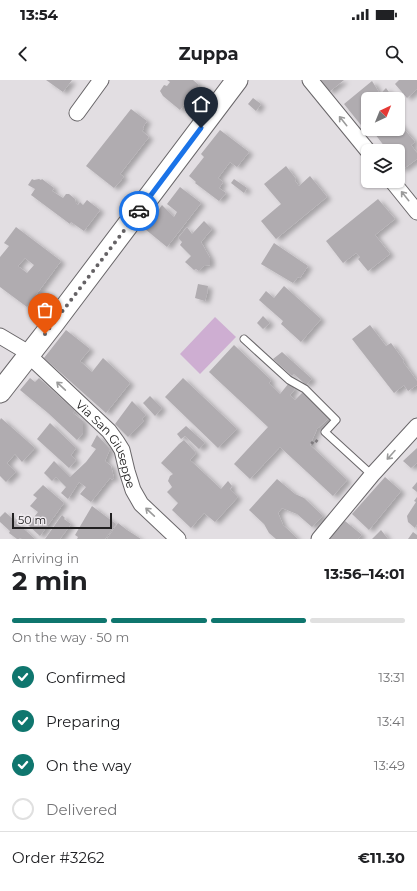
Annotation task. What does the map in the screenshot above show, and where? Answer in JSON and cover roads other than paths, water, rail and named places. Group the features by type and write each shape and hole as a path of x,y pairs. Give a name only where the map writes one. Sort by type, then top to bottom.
{"street":[{"path":"77,113 101,80"},
{"path":"0,392 237,80"},
{"path":"310,80 362,144"},
{"path":"398,188 417,212"},
{"name":"Via San Giuseppe","path":"0,336 22,349 104,427 122,450 133,490 140,504 178,539"},
{"path":"319,539 372,475 417,426"}],"lane":[{"path":"244,339 289,380 305,389 336,420 325,432 372,475"}]}
